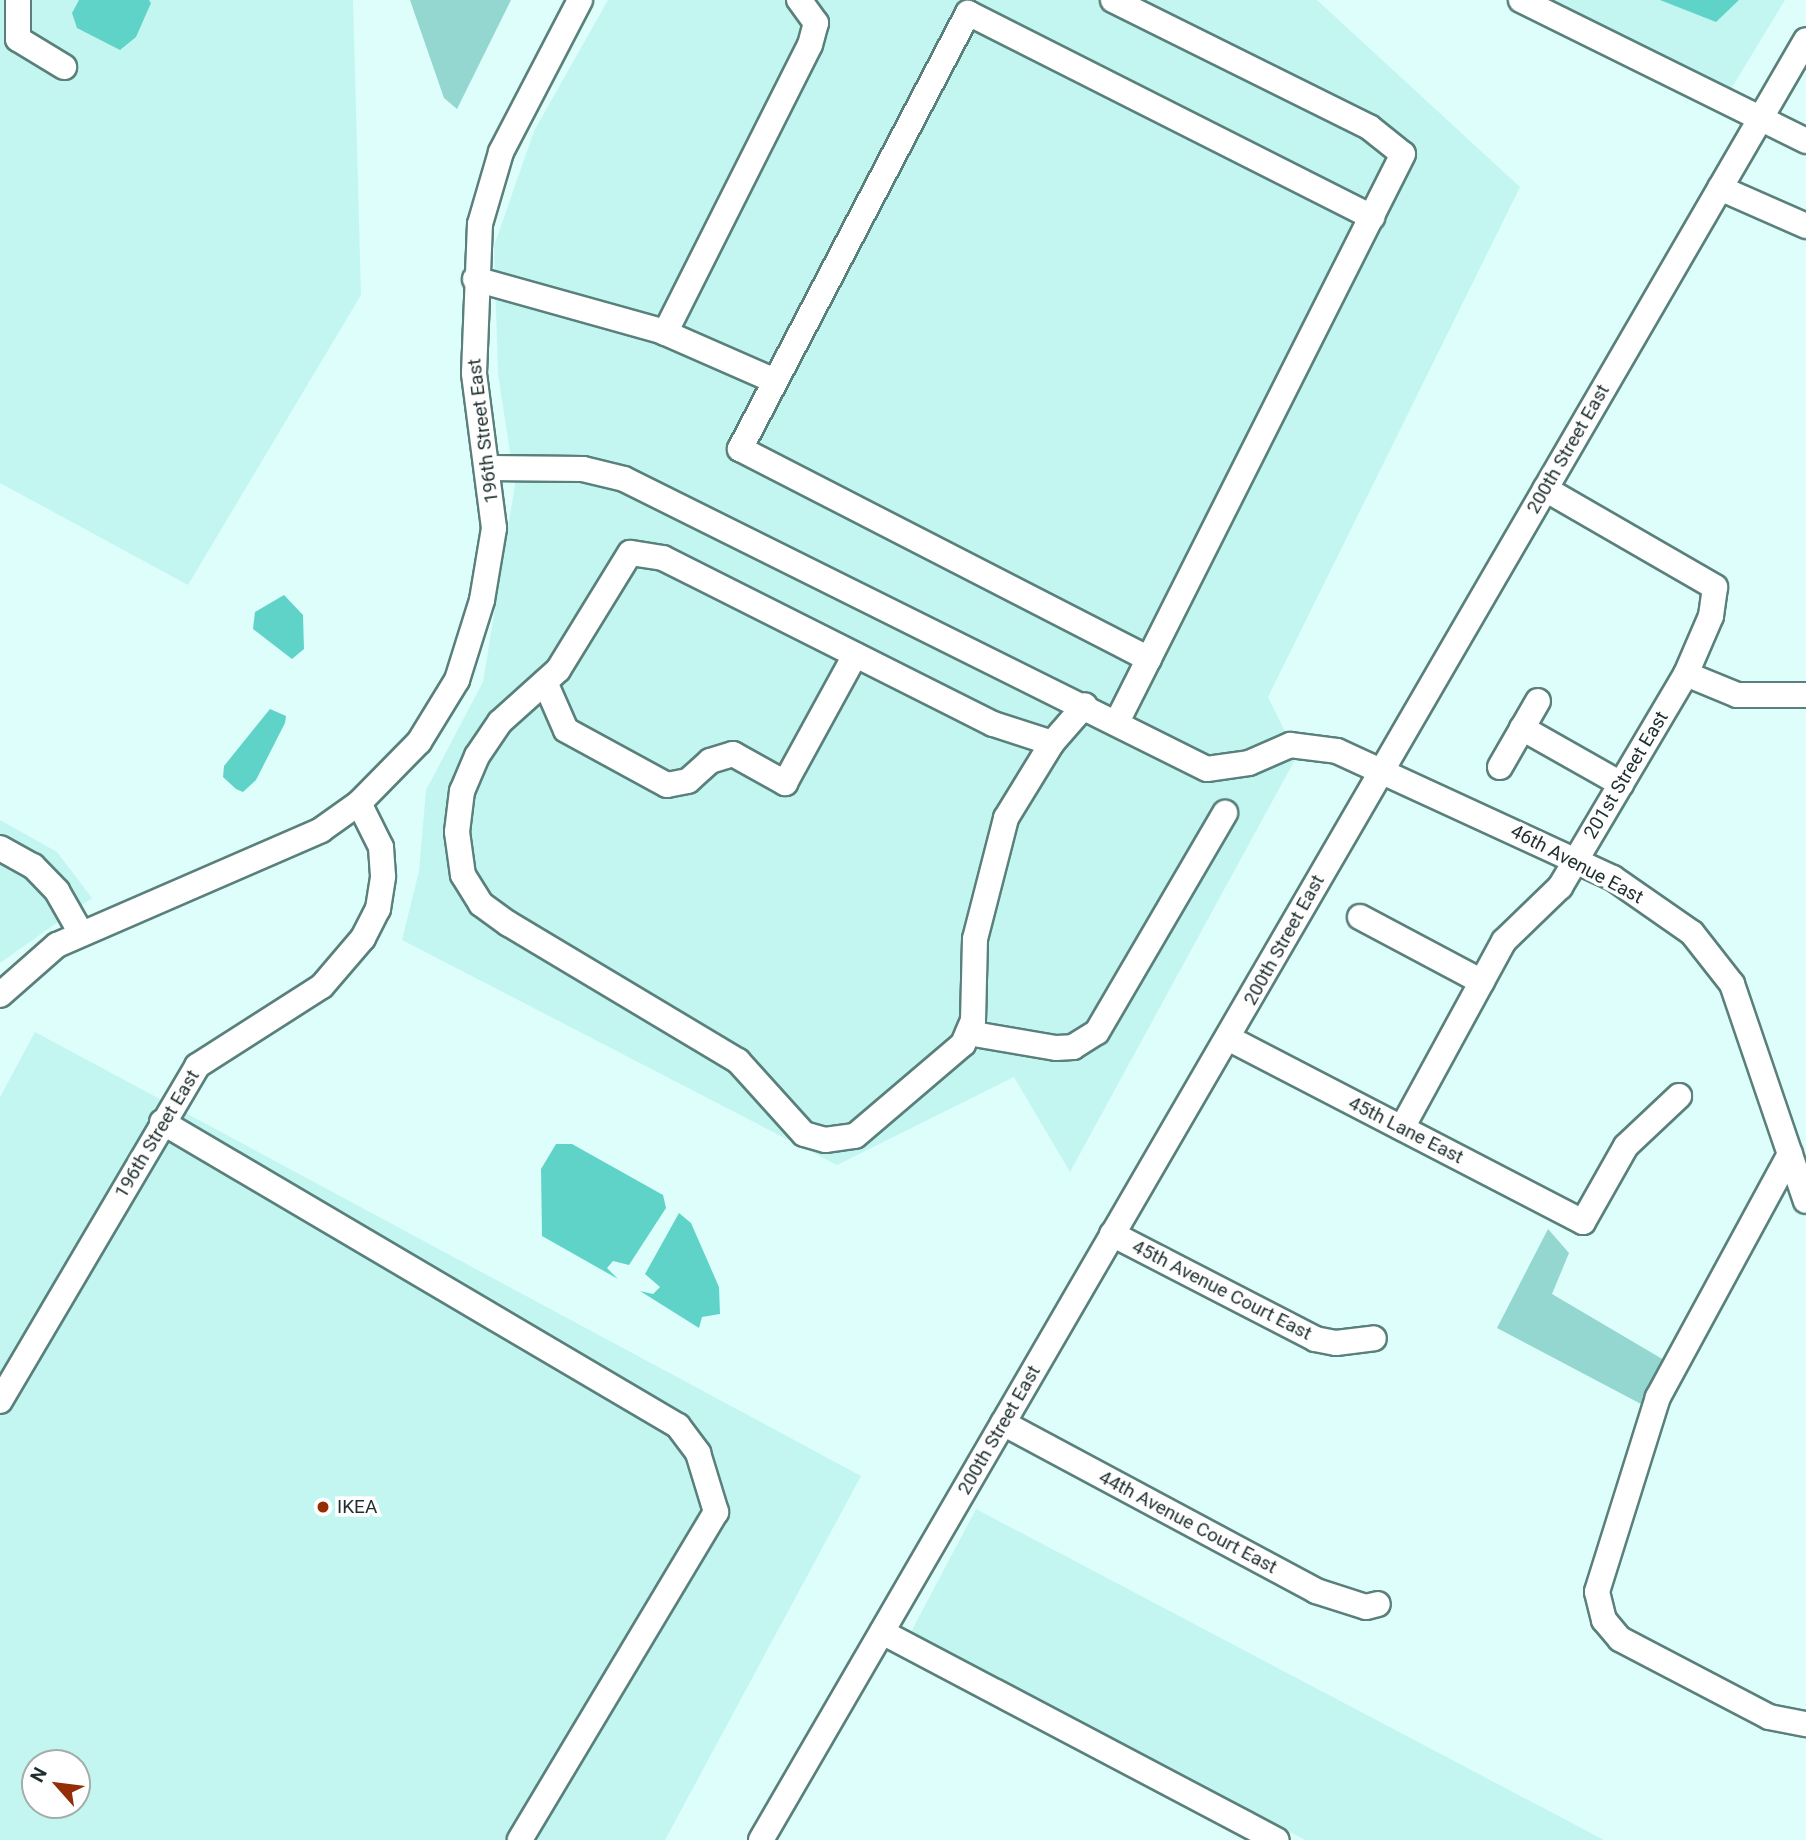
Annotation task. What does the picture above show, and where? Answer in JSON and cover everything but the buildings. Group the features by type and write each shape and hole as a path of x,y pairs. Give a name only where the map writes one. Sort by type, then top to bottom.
{"street":[{"path":"18,0 18,39 64,67"},
{"name":"196th Street East","path":"0,995 57,945 272,856 359,803 419,742 457,680 482,600 494,528 474,373 475,279 480,224 501,152 580,0"},
{"path":"666,333 810,45 816,23 799,0"},
{"path":"1113,0 1369,127 1403,154 1117,722"},
{"path":"1521,0 1762,115 1806,141"},
{"path":"1149,659 740,449 968,13 1371,216"},
{"name":"200th Street East","path":"763,1839 1228,1038 1380,769 1806,40"},
{"path":"1720,188 1806,226"},
{"path":"475,279 666,333 775,381"},
{"name":"46th Avenue East","path":"488,468 583,469 624,479 1016,677 1085,705 1207,769 1249,763 1290,745 1337,751 1576,859 1662,909 1716,957 1749,1019 1806,1200"},
{"name":"201st Street East","path":"1402,1128 1504,941 1560,887 1686,674 1711,616 1715,587 1545,489"},
{"path":"1052,743 1013,733 643,550 618,565 558,670 500,722 462,791 457,832 463,875 481,904 738,1061 804,1134 815,1137 855,1136 968,1033 975,939 1006,818 1052,743 1085,705"},
{"path":"545,681 566,730 667,785 688,780 710,761 733,754 785,783 855,654"},
{"path":"1686,674 1737,695 1806,695"},
{"path":"1500,767 1538,701"},
{"path":"1522,728 1620,784"},
{"name":"196th Street East","path":"0,1401 197,1066 323,986 363,938 378,909 383,876 381,847 359,803"},
{"path":"968,1033 1056,1048 1073,1047 1097,1032 1225,813"},
{"path":"0,848 49,883 81,933"},
{"path":"1360,917 1482,982"},
{"name":"45th Lane East","path":"1228,1038 1583,1222 1626,1146 1679,1096"},
{"path":"162,1122 678,1426 698,1454 716,1512 520,1840"},
{"path":"1790,1154 1658,1397 1597,1592 1604,1619 1630,1645 1785,1724 1806,1724"},
{"name":"45th Avenue Court East","path":"1112,1234 1315,1339 1374,1338"},
{"name":"44th Avenue Court East","path":"1003,1423 1316,1591 1366,1607 1378,1604"},
{"path":"882,1632 1276,1840"}],"shaded area":[{"path":"0,0 353,0 361,295 188,585 0,483"},
{"path":"79,0 149,0 151,3 136,37 120,50 77,28 72,13"},
{"path":"410,0 511,0 457,109 444,98"},
{"path":"608,0 1317,0 1520,187 1268,697 1297,756 1070,1172 1014,1077 837,1165 402,940 419,871 426,790 483,682 515,485 498,374 494,246 534,131"},
{"path":"1528,0 1785,0 1717,112"},
{"path":"1660,0 1739,0 1716,22"},
{"path":"284,595 303,615 304,649 292,659 253,629 255,612"},
{"path":"270,709 286,716 285,723 256,780 243,792 223,777 224,766"},
{"path":"0,820 57,852 92,898 0,963"},
{"path":"35,1032 861,1476 665,1840 0,1840 0,1097"},
{"path":"556,1144 572,1144 663,1195 666,1208 629,1265 613,1261 607,1268 618,1279 542,1236 541,1169"},
{"path":"679,1213 691,1223 719,1287 720,1314 702,1317 699,1328 640,1291 653,1294 660,1287 645,1274"},
{"path":"1548,1229 1569,1253 1552,1294 1664,1360 1641,1404 1497,1328"},
{"path":"976,1509 1604,1840 1305,1840 911,1632"}],"place":[{"name":"IKEA","path":"323,1507"}]}
